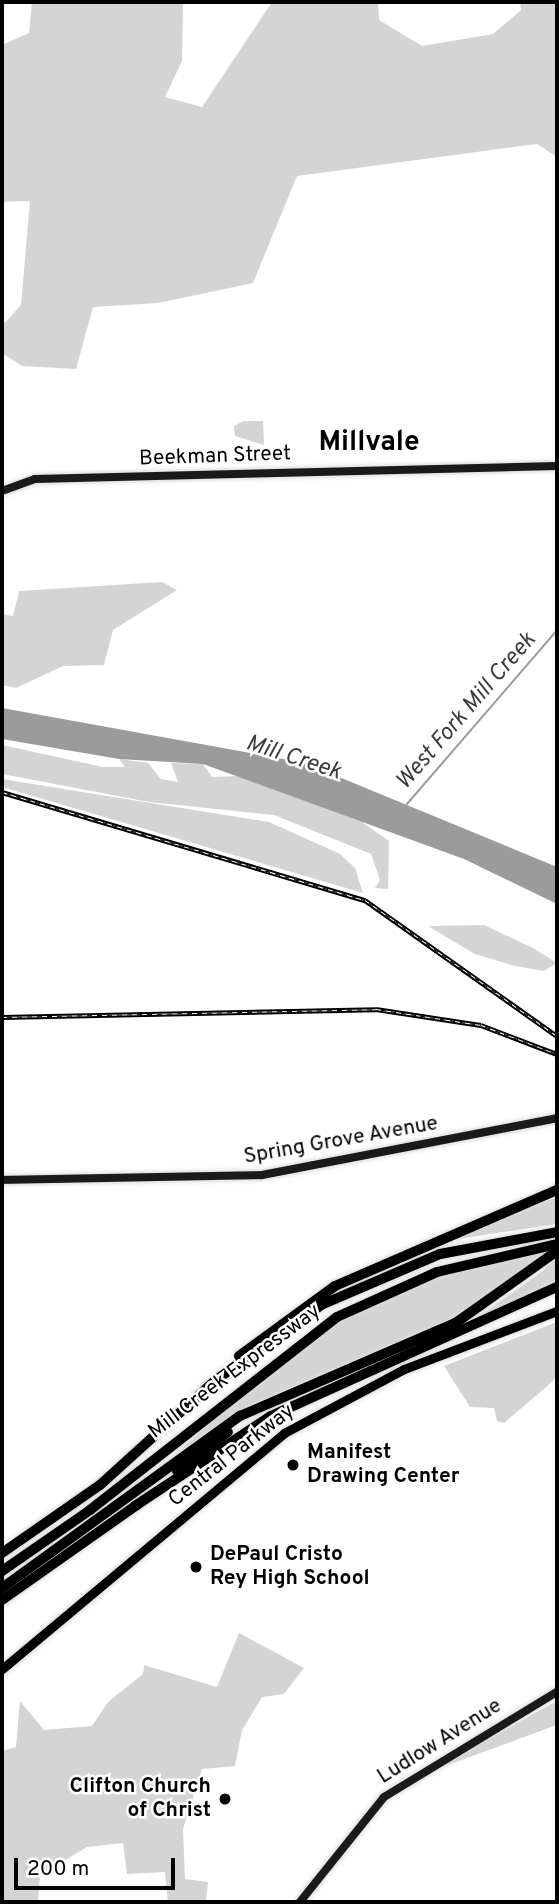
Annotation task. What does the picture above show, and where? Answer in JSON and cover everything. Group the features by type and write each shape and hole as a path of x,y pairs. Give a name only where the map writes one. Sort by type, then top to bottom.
{"highway":[{"path":"216,1380 250,1345 335,1286 557,1190"},
{"name":"Mill Creek Expressway","path":"2,1553 100,1485 216,1380 321,1305 392,1271 459,1248 556,1232"},
{"name":"Mill Creek Expressway","path":"2,1571 90,1510 337,1317 437,1272 539,1246 557,1244"},
{"path":"2,1588 210,1435 275,1397 457,1322 557,1251"},
{"path":"2,1600 135,1506 271,1416 557,1287"},
{"path":"135,1506 275,1397"}],"main road":[{"name":"Beekman Street","path":"2,491 35,479 557,466"},
{"name":"Spring Grove Avenue","path":"2,1180 262,1175 557,1118"},
{"name":"Central Parkway","path":"2,1669 284,1433 404,1370 557,1311"},
{"name":"Ludlow Avenue","path":"300,1902 384,1797 557,1692"}],"shaded area":[{"path":"32,2 183,2 182,61 165,97 202,107 272,2 378,2 379,20 422,46 493,34 521,10 520,2 557,2 557,157 537,144 297,176 253,283 158,303 93,307 76,369 22,366 5,355 2,359 2,326 21,305 30,201 2,202 2,45 29,33"},
{"path":"244,421 263,421 264,445 235,436 234,426"},
{"path":"162,582 177,590 113,630 104,665 63,666 16,688 2,685 2,614 13,616 19,591"},
{"path":"2,708 305,763 557,867 557,904 464,859 203,764 119,759 2,739"},
{"path":"2,745 103,767 125,767 119,759 148,763 161,779 178,782 171,763 203,764 212,777 237,776 296,797 362,822 389,841 388,889 375,888 380,880 371,854 274,815 149,802 2,774"},
{"path":"2,779 269,822 340,854 355,868 363,893 2,787"},
{"path":"484,925 533,948 557,963 544,971 515,966 475,954 428,926"},
{"path":"557,1197 557,1224 451,1240 503,1218"},
{"path":"545,1253 457,1316 248,1406 155,1473 269,1369 360,1307 453,1271"},
{"path":"557,1254 557,1284 477,1318 544,1270"},
{"path":"557,1322 557,1375 552,1382 504,1423 497,1421 494,1408 470,1407 444,1366"},
{"path":"239,1633 304,1668 284,1694 262,1697 242,1730 235,1766 202,1769 183,1829 185,1879 208,1882 206,1902 168,1902 165,1872 127,1874 123,1843 87,1847 40,1875 38,1902 2,1902 2,1751 16,1747 20,1701 44,1730 92,1726 108,1702 143,1674 144,1665 217,1687"},
{"path":"557,1701 557,1725 437,1769 486,1740"}],"waterway":[{"name":"West Fork Mill Creek","path":"407,804 557,630"}],"railway":[{"path":"2,792 365,900 557,1036"},
{"path":"2,1017 376,1009 481,1025 557,1054"}],"place":[{"name":"Manifest Drawing Center","path":"293,1465"},
{"name":"DePaul Cristo Rey High School","path":"196,1567"},
{"name":"Clifton Church of Christ","path":"225,1799"}],"district":[{"name":"Millvale","path":"369,443"}],"water label":[{"name":"Mill Creek","path":"293,759"}]}
